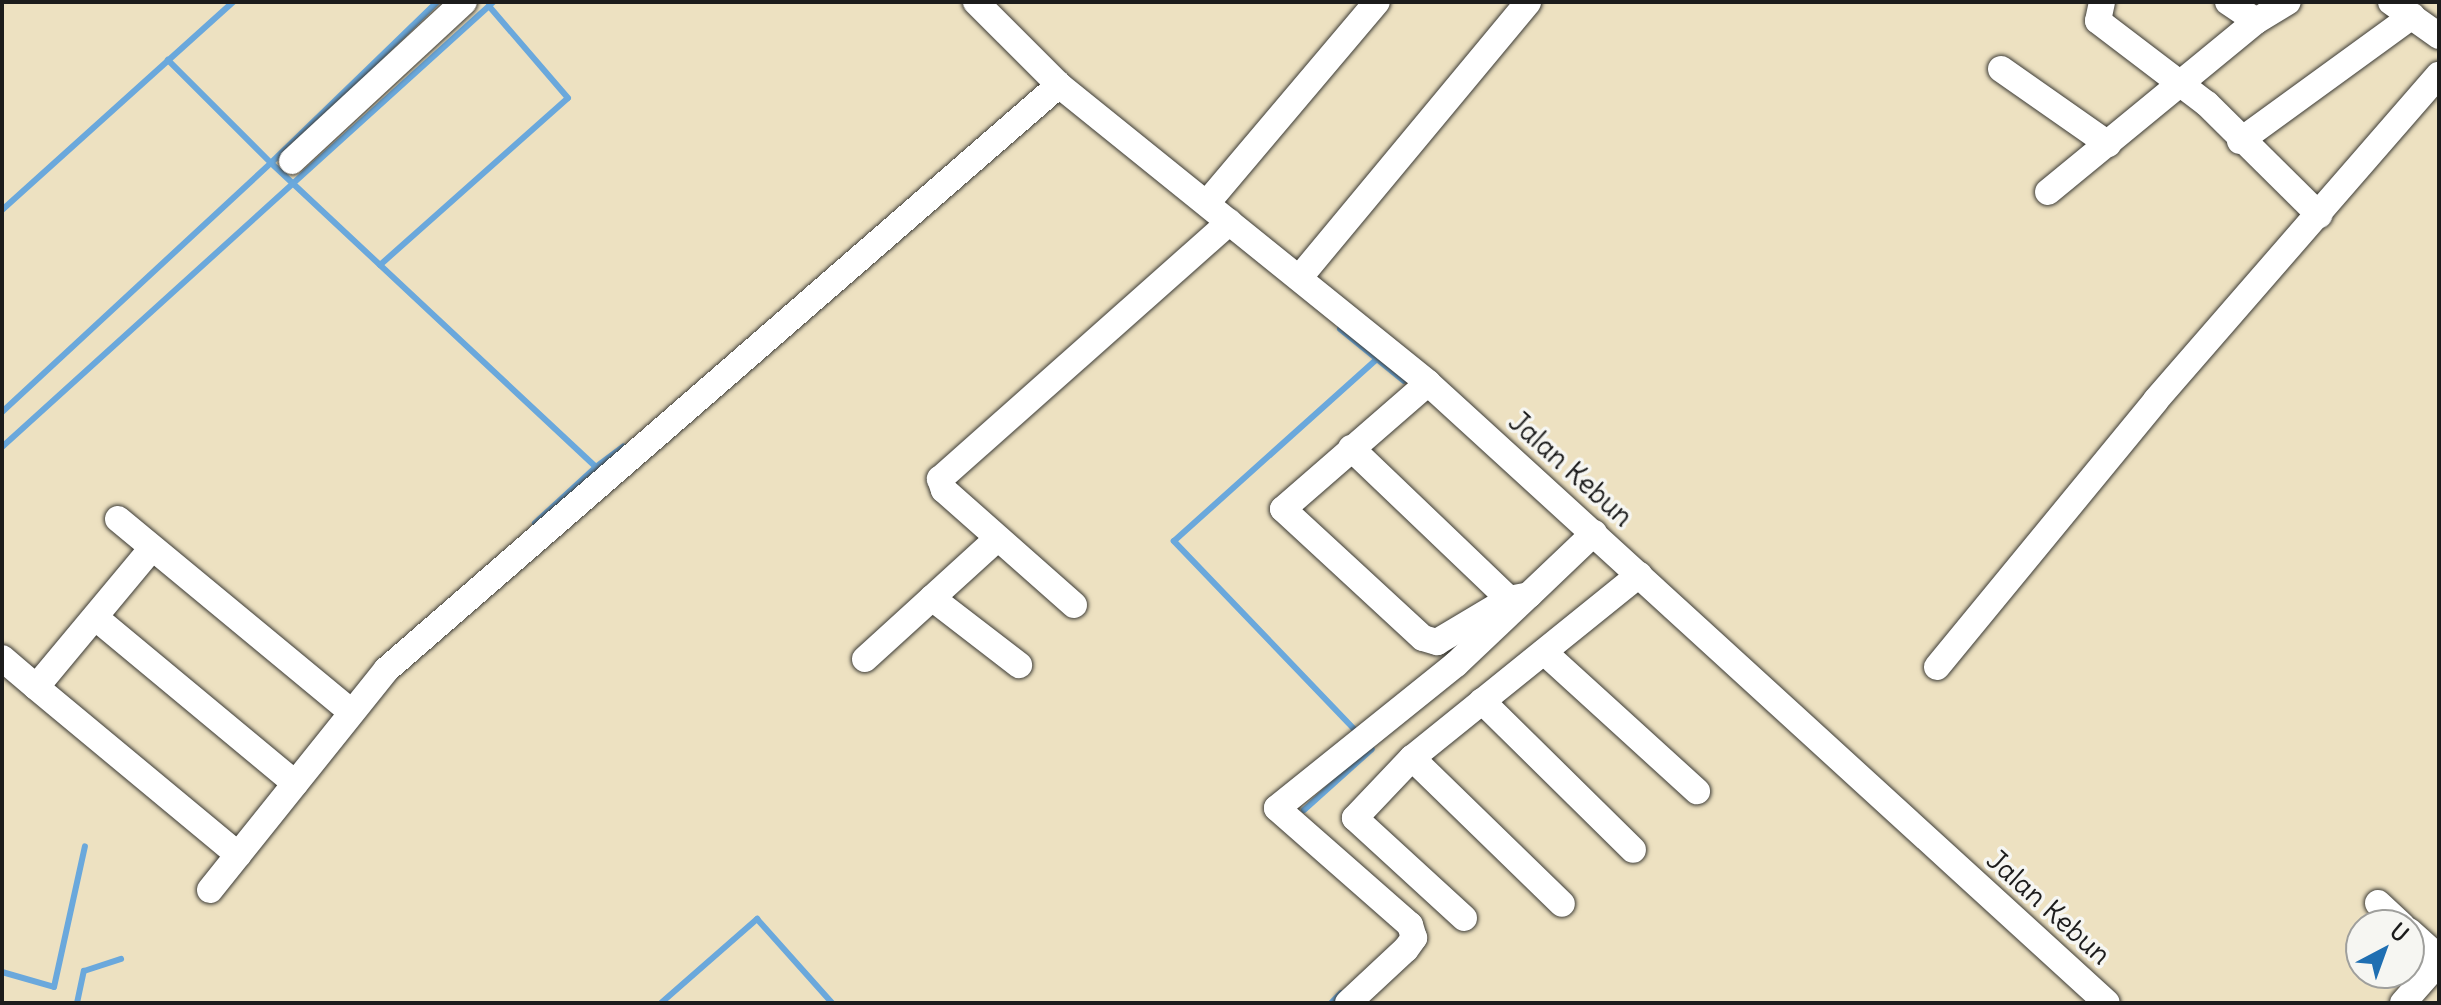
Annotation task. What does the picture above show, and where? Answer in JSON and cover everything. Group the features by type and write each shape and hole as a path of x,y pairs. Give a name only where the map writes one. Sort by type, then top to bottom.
{"street":[{"path":"292,161 464,2"},
{"name":"Jalan Kebun","path":"976,2 1059,85 1428,383 2107,1003"},
{"path":"1207,203 1377,2"},
{"path":"1300,277 1528,2"},
{"path":"2102,2 2098,21 2182,84 2319,215"},
{"path":"2228,2 2256,21"},
{"path":"2048,192 2256,21 2288,2"},
{"path":"2240,141 2401,9 2439,36"},
{"path":"2001,69 2108,144"},
{"path":"1937,667 2156,400 2439,75"},
{"path":"210,890 386,670 1059,85"},
{"path":"1074,605 944,490 943,472 1229,222"},
{"path":"1428,383 1283,509 1431,641 1519,597"},
{"path":"1351,448 1519,597"},
{"path":"118,519 351,712"},
{"path":"1348,1003 1406,949 1414,938 1410,925 1277,808 1456,664 1519,597 1594,533"},
{"path":"865,659 997,539"},
{"path":"36,687 152,548"},
{"path":"1464,918 1356,823 1357,814 1412,758 1639,575"},
{"path":"932,598 1019,665"},
{"path":"96,618 295,783"},
{"path":"1544,652 1697,791"},
{"path":"2,658 238,855"},
{"path":"1482,701 1633,850"},
{"path":"1412,758 1562,904"},
{"path":"2378,903 2385,909"},
{"path":"2403,1003 2437,968"}],"waterway":[{"path":"2,210 233,2"},
{"path":"437,2 271,163 596,467 535,523"},
{"path":"380,265 568,98 489,6 493,2"},
{"path":"2,447 489,6"},
{"path":"2,412 271,163 168,60"},
{"path":"1340,329 1404,381"},
{"path":"1355,730 1174,541 1377,359"},
{"path":"596,467 623,447"},
{"path":"1304,810 1372,749"},
{"path":"2,972 54,987 85,846"},
{"path":"661,1003 757,919 832,1003"},
{"path":"77,1003 84,971 121,959"},
{"path":"1331,1003 1341,993"}]}
